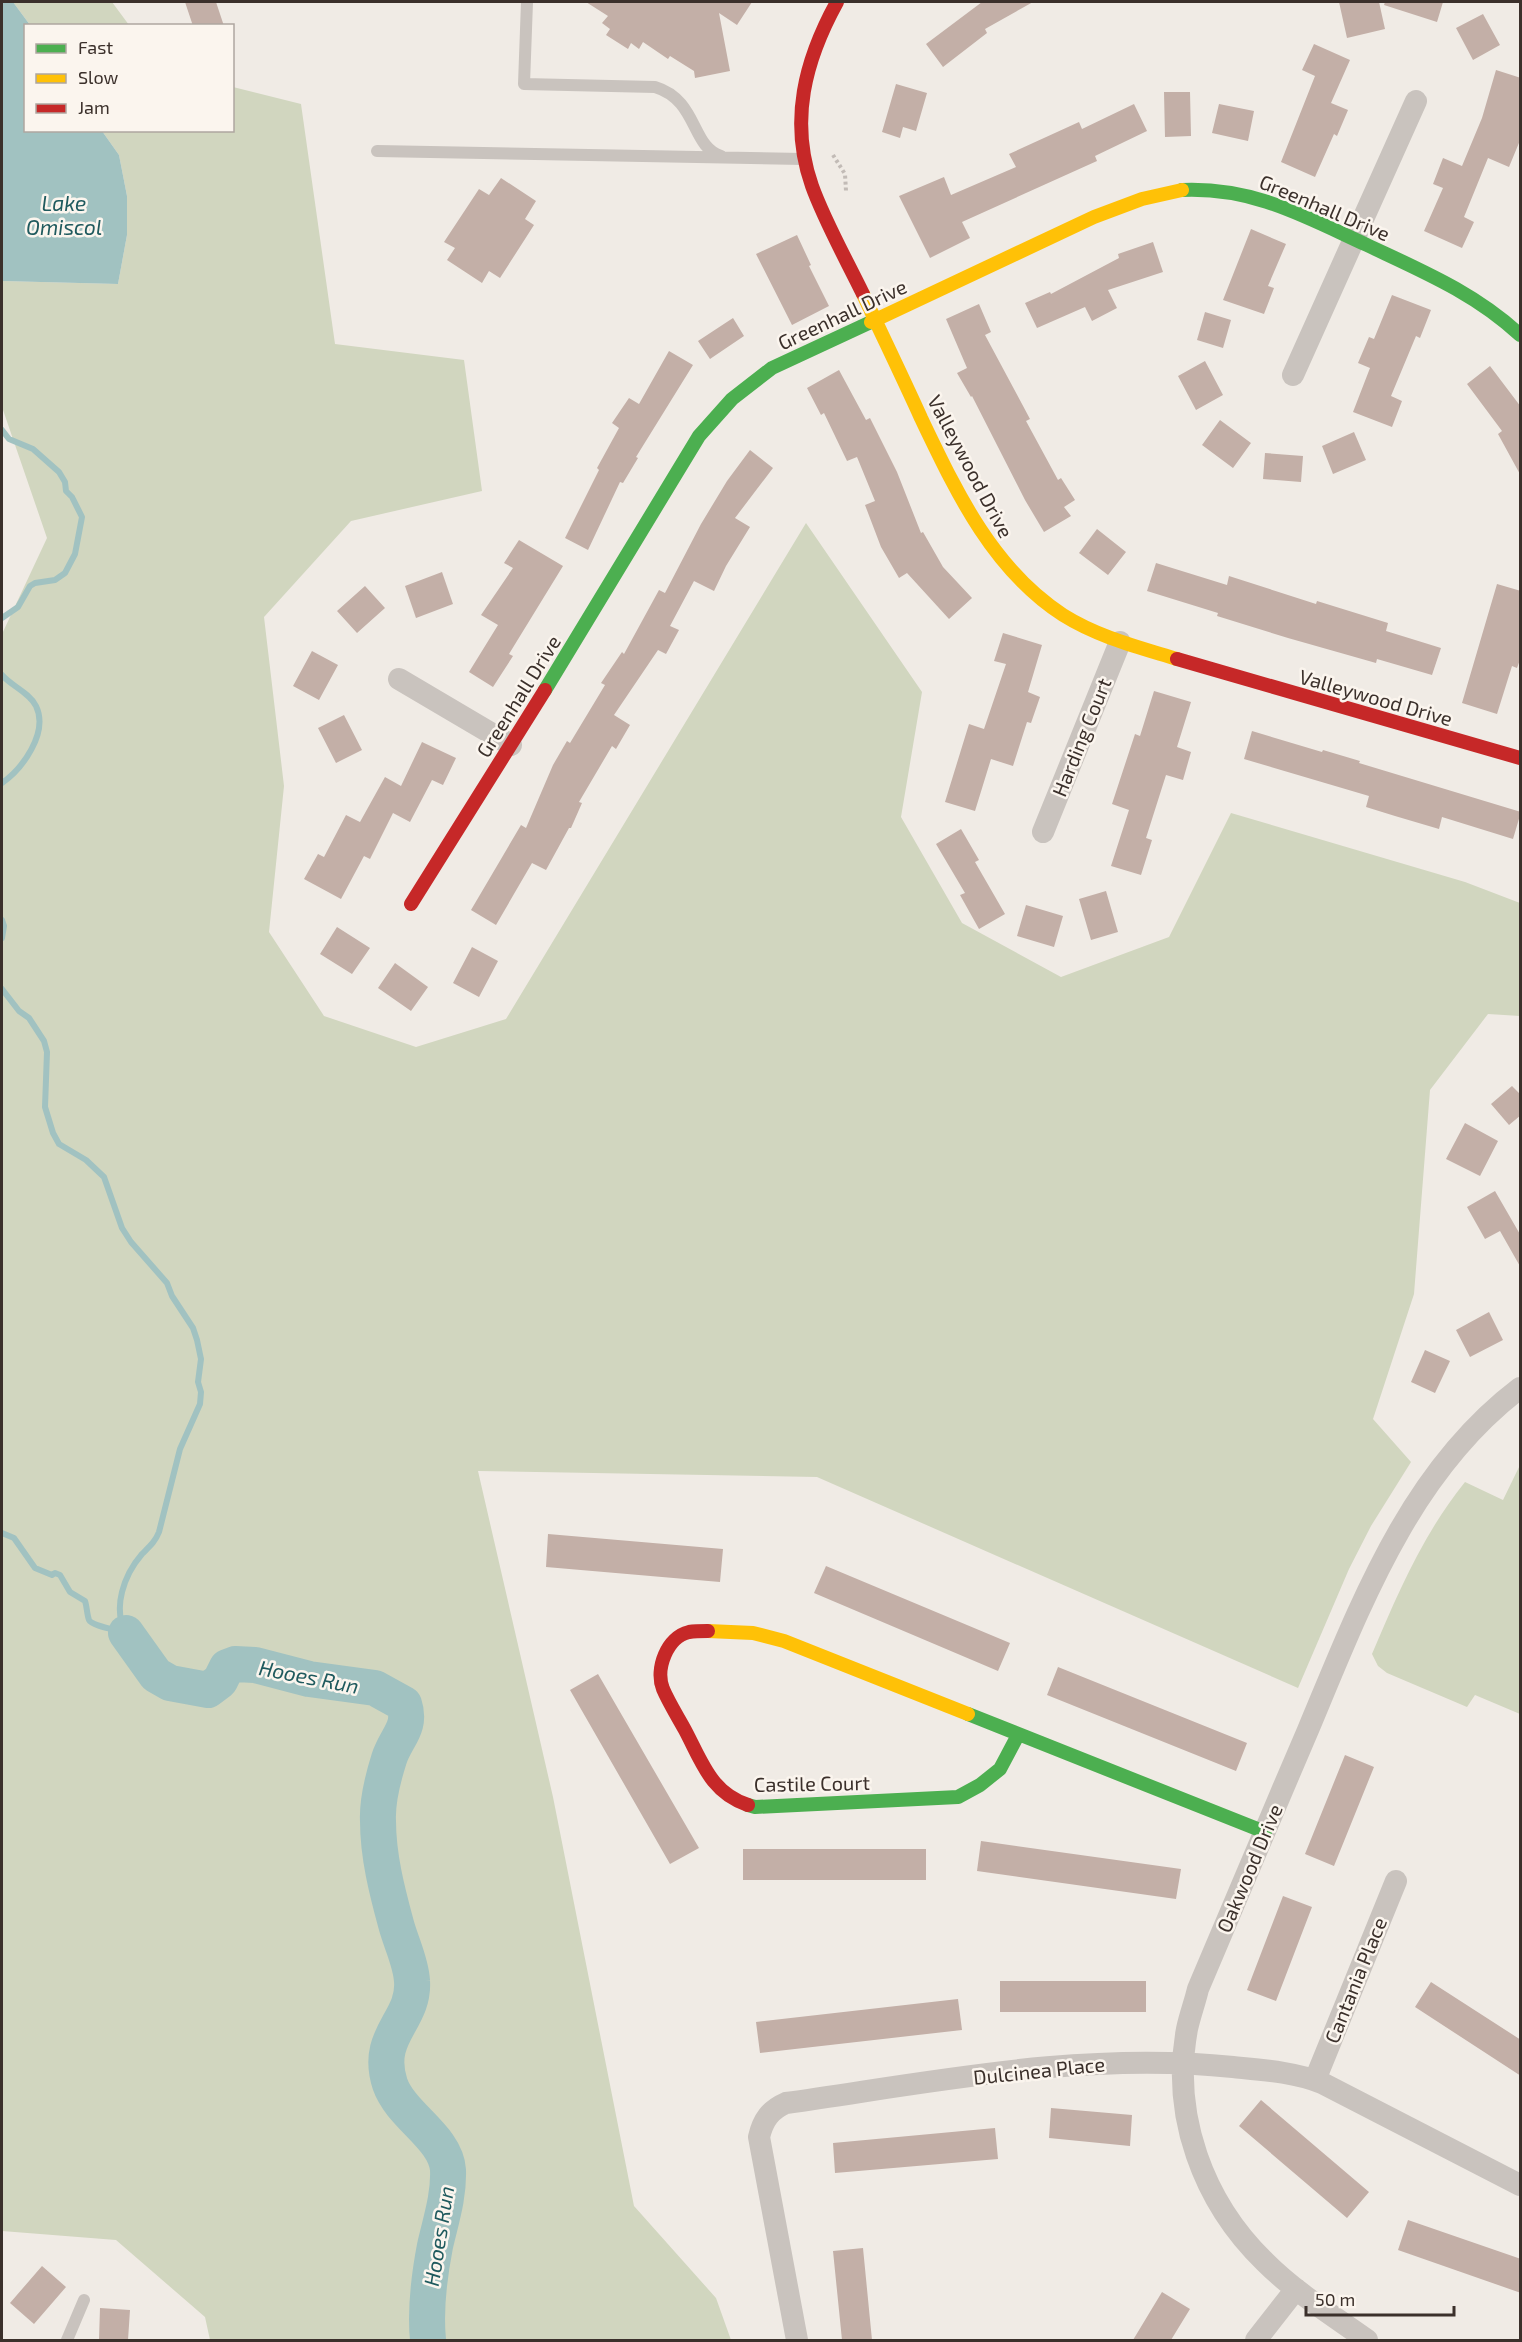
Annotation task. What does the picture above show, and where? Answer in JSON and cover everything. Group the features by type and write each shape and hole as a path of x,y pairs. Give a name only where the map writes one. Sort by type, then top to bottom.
{"street":[{"name":"Valleywood Drive","path":"837,2 820,30 807,64 801,95 800,126 804,159 812,186 940,457 984,538 1007,567 1033,592 1063,615 1119,642 1521,759"},
{"path":"1293,375 1416,101"},
{"name":"Greenhall Drive","path":"411,904 511,745 699,436 723,406 746,385 772,368 1047,238 1113,210 1167,192 1214,190 1247,195 1279,205 1454,284 1477,298 1521,334"},
{"name":"Harding Court","path":"1042,832 1119,642"},
{"path":"399,679 511,745"},
{"name":"Oakwood Drive","path":"1367,2340 1296,2289 1266,2263 1222,2209 1207,2183 1186,2118 1184,2063 1187,2029 1198,1989 1348,1635 1386,1552 1416,1501 1445,1462 1478,1426 1521,1388"},
{"name":"Castile Court","path":"1018,1735 1000,1769 980,1785 958,1797 755,1807 739,1803 714,1784 662,1688 661,1666 671,1646 688,1632 721,1630 753,1633 784,1641 1264,1832"},
{"name":"Cantania Place","path":"1315,2080 1396,1881"},
{"name":"Dulcinea Place","path":"797,2340 759,2137 762,2124 767,2116 786,2103 1021,2069 1108,2062 1184,2063 1288,2073 1315,2080 1521,2185"},
{"path":"1256,2340 1296,2289"}],"lane":[{"path":"527,2 524,84 655,87 664,90 684,106 706,147 714,154 723,157"},
{"path":"377,151 804,159"},
{"path":"67,2340 84,2300"}],"path":[{"path":"830,149 845,174 846,191"}],"green space":[{"path":"13,2 112,2 128,24 29,24"},
{"path":"234,87 301,104 335,344 464,360 482,491 351,521 264,617 284,786 269,932 324,1016 416,1047 506,1019 806,523 922,692 901,817 962,923 1061,977 1169,937 1231,813 1465,882 1520,903 1520,1016 1488,1014 1430,1090 1414,1294 1373,1419 1411,1462 1371,1526 1349,1569 1298,1688 817,1477 478,1471 553,1797 634,2206 716,2298 731,2340 210,2340 205,2317 116,2240 2,2231 2,634 47,538 2,407 2,281 118,284 127,235 127,196 119,155 103,132 234,132"},
{"path":"1520,1465 1520,1714 1475,1695 1467,1707 1387,1673 1378,1666 1372,1654 1424,1543 1465,1482 1503,1500"}],"water":[{"name":"Lake Omiscol","path":"2,2 13,2 29,24 24,24 24,132 103,132 119,155 127,196 127,235 118,284 2,281"}],"building":[{"path":"185,2 216,2 223,24 192,24"},
{"path":"586,2 752,2 737,25 719,13 730,71 695,78 694,71 670,56 668,59 643,42 639,49 631,43 628,49 606,35 610,29 602,23 608,16"},
{"path":"982,2 1033,2 985,29 987,33 943,67 926,44"},
{"path":"1339,2 1379,2 1385,29 1347,38"},
{"path":"1385,2 1443,2 1437,22 1384,5"},
{"path":"1483,14 1500,45 1473,60 1456,28"},
{"path":"1314,44 1350,60 1331,103 1348,110 1337,136 1334,134 1315,177 1281,162 1315,76 1302,70"},
{"path":"1496,70 1521,78 1521,138 1509,167 1488,158 1464,217 1474,222 1462,248 1424,231 1443,188 1433,184 1443,158 1462,166 1482,118"},
{"path":"896,84 927,93 916,131 903,127 900,138 882,132"},
{"path":"1164,92 1190,92 1191,136 1165,137"},
{"path":"1134,104 1147,131 1095,156 1097,161 962,222 970,238 930,258 899,196 944,177 951,195 1016,167 1009,154 1079,122 1082,129"},
{"path":"1219,104 1254,111 1248,141 1212,133"},
{"path":"501,178 536,201 525,219 534,225 500,278 489,271 482,283 447,260 455,248 444,242 479,189 489,195"},
{"path":"1251,229 1286,244 1268,286 1274,288 1264,314 1223,300"},
{"path":"797,235 829,306 792,325 756,254"},
{"path":"1153,242 1163,272 1108,290 1117,308 1092,321 1085,307 1037,328 1025,303 1050,292 1051,294 1119,258 1118,254"},
{"path":"1392,295 1431,310 1420,338 1416,336 1391,396 1402,401 1392,427 1353,412 1370,368 1358,363 1369,337 1374,339"},
{"path":"979,304 991,332 985,335 1030,419 1026,421 1058,480 1061,478 1075,500 1064,507 1071,516 1044,532 1025,500 972,396 957,373 967,368 946,319"},
{"path":"1205,312 1231,320 1223,348 1197,340"},
{"path":"733,318 744,336 710,359 698,341"},
{"path":"669,351 693,365 636,457 638,458 623,483 620,482 588,550 565,538 599,470 597,468 619,428 612,423 629,398 639,404"},
{"path":"1205,361 1223,395 1196,410 1178,376"},
{"path":"1490,366 1521,407 1521,476 1498,434 1502,431 1467,384"},
{"path":"839,370 866,420 870,418 897,472 921,533 923,532 943,567 972,598 949,619 907,573 899,578 881,547 865,505 875,501 857,457 847,461 824,413 821,415 807,388"},
{"path":"1220,420 1251,443 1233,468 1202,445"},
{"path":"1354,432 1366,460 1333,474 1322,446"},
{"path":"750,450 773,468 735,518 750,527 714,591 694,581 670,626 679,630 666,654 658,650 614,715 630,725 616,749 612,746 579,802 582,803 571,828 546,870 532,863 496,925 471,910 521,825 526,828 553,765 567,741 570,743 605,685 601,683 622,652 624,654 659,590 665,593 701,524 727,481"},
{"path":"1265,453 1303,456 1301,482 1263,479"},
{"path":"1097,529 1126,552 1108,575 1079,553"},
{"path":"519,540 563,566 509,654 513,656 493,687 469,672 498,625 481,615 513,568 504,563"},
{"path":"1156,563 1227,585 1229,576 1316,604 1317,601 1388,623 1386,631 1441,648 1432,675 1377,659 1376,663 1288,638 1147,591"},
{"path":"442,572 453,604 416,618 405,586"},
{"path":"1497,584 1521,591 1521,657 1517,668 1512,666 1497,714 1462,703"},
{"path":"365,586 385,608 357,633 337,611"},
{"path":"1003,633 1042,645 1028,692 1040,697 1031,723 1027,722 1013,766 991,759 975,811 945,802 969,724 984,729 1006,664 994,661"},
{"path":"312,651 338,665 319,700 293,686"},
{"path":"1154,691 1191,702 1177,747 1191,752 1183,780 1166,775 1146,838 1152,840 1141,875 1111,866 1129,810 1112,804 1135,734 1140,736"},
{"path":"344,715 362,750 336,763 318,728"},
{"path":"1252,731 1360,761 1359,763 1521,812 1513,839 1442,817 1439,829 1395,816 1366,807 1369,796 1244,759"},
{"path":"422,742 456,758 443,785 432,780 410,822 393,813 370,859 364,856 341,899 304,879 318,854 324,857 346,815 360,822 385,777 401,786"},
{"path":"961,829 979,860 975,862 1005,914 979,929 960,895 965,893 936,844"},
{"path":"1106,891 1118,932 1091,940 1079,899"},
{"path":"1026,905 1063,916 1054,947 1017,936"},
{"path":"337,927 370,948 352,974 320,954"},
{"path":"472,947 498,961 479,997 453,983"},
{"path":"395,963 428,987 411,1011 378,988"},
{"path":"1512,1086 1521,1095 1521,1115 1509,1125 1491,1104"},
{"path":"1465,1123 1498,1141 1480,1176 1446,1159"},
{"path":"1495,1191 1521,1236 1521,1268 1500,1231 1485,1239 1467,1207"},
{"path":"1489,1312 1503,1340 1470,1357 1456,1330"},
{"path":"1425,1350 1450,1361 1435,1393 1411,1382"},
{"path":"548,1534 723,1549 720,1582 546,1567"},
{"path":"826,1566 1010,1643 998,1671 814,1593"},
{"path":"1058,1667 1247,1743 1236,1771 1047,1695"},
{"path":"598,1674 699,1848 670,1864 570,1690"},
{"path":"1345,1755 1374,1767 1334,1866 1305,1854"},
{"path":"981,1841 1181,1869 1176,1899 977,1871"},
{"path":"743,1849 926,1849 926,1880 743,1880"},
{"path":"1283,1896 1312,1907 1276,2001 1247,1990"},
{"path":"1000,1981 1146,1981 1146,2012 1000,2012"},
{"path":"1431,1982 1521,2040 1521,2076 1415,2007"},
{"path":"958,1999 962,2030 760,2053 756,2022"},
{"path":"1261,2100 1369,2192 1347,2218 1239,2126"},
{"path":"1051,2108 1132,2115 1130,2146 1049,2138"},
{"path":"995,2128 998,2159 835,2173 833,2143"},
{"path":"1408,2220 1521,2259 1521,2293 1398,2250"},
{"path":"863,2248 872,2340 842,2340 833,2251"},
{"path":"42,2266 66,2287 34,2324 10,2303"},
{"path":"1162,2292 1190,2309 1171,2340 1133,2340"},
{"path":"100,2308 130,2310 128,2340 99,2340"}],"waterway":[{"name":"Hooes Run","path":"2,430 9,439 33,449 59,472 65,482 66,491 72,497 82,517 75,554 65,573 55,580 30,586 18,607 2,618"},
{"name":"Hooes Run","path":"2,675 33,701 39,716 36,739 25,760 2,783"},
{"name":"Hooes Run","path":"2,920 4,926 2,938"},
{"name":"Hooes Run","path":"2,989 19,1011 29,1018 44,1041 47,1052 45,1107 53,1133 59,1144 86,1160 104,1177 122,1228 131,1242 167,1283 172,1296 193,1328 201,1359 198,1382 201,1392 200,1404 180,1449 159,1532 136,1562 122,1592 120,1613 126,1633"},
{"path":"2,1533 14,1538 35,1568 52,1575 55,1573 60,1575 70,1592 85,1601 91,1622 126,1633"},
{"name":"Hooes Run","path":"126,1633 156,1675 170,1683 208,1690 220,1681 227,1667 235,1664 255,1665 309,1679 375,1688 404,1704 405,1726 392,1751 385,1774 379,1798 378,1821 386,1886 412,1981 408,2007 391,2040 386,2067 396,2096 440,2147 448,2170 446,2199 429,2281 428,2340"}],"traffic: fast":[{"path":"1182,190 1232,193 1256,198 1300,214 1447,284 1485,307 1520,335"},
{"path":"545,690 699,436 732,399 772,368 871,322"},
{"path":"968,1714 1265,1832"},
{"path":"748,1805 755,1807 958,1797 980,1785 1000,1769 1018,1735"}],"traffic: slow":[{"path":"871,322 1094,217 1142,199 1182,190"},
{"path":"863,294 934,446 978,527 996,552 1038,596 1076,623 1118,641 1177,659"},
{"path":"708,1631 753,1633 784,1641 968,1714"}],"traffic: jam":[{"path":"837,2 816,46 809,69 801,115 802,138 805,162 817,200 863,294"},
{"path":"1177,659 1520,758"},
{"path":"411,904 545,690"},
{"path":"708,1631 689,1632 675,1640 662,1663 661,1681 668,1699 709,1775 725,1793 748,1805"}]}
